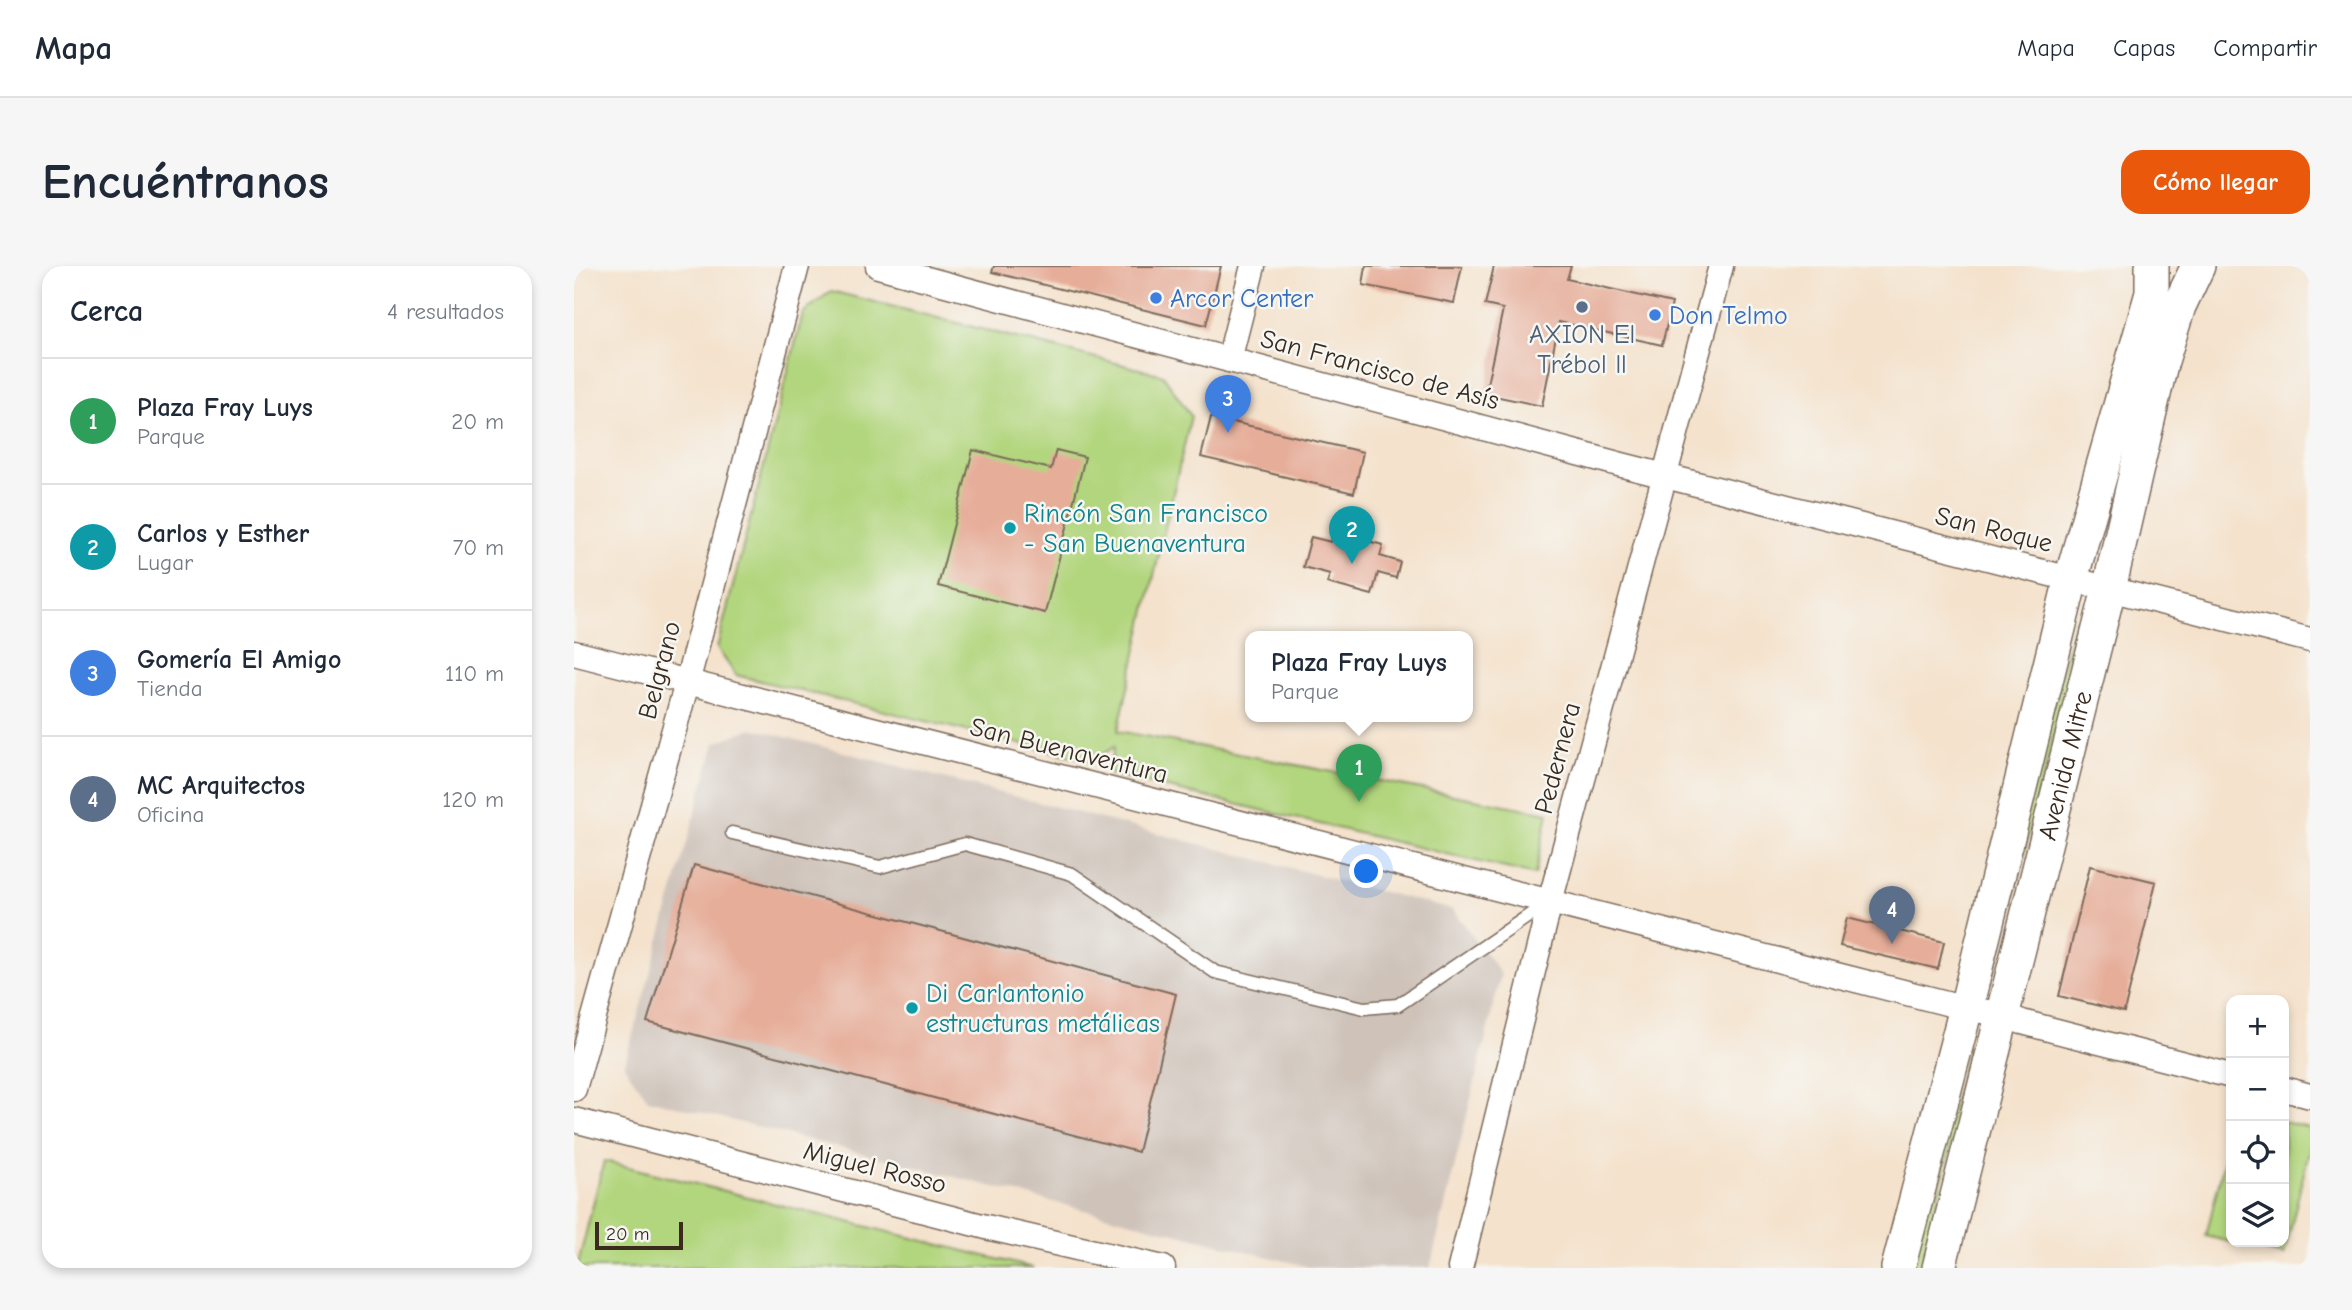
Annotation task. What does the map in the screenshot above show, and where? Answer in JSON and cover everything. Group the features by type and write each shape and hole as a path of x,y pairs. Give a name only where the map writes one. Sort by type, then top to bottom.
{"main road":[{"name":"Avenida Mitre","path":"1898,1268 1966,1008 2071,579 2152,293 2152,266"},
{"name":"Avenida Mitre","path":"1939,1268 2109,589 2161,365 2179,306 2198,266"}],"street":[{"name":"Belgrano","path":"574,1089 687,683 797,266"},
{"name":"San Francisco de Asís","path":"878,266 1664,475"},
{"path":"1229,360 1253,266"},
{"name":"Pedernera","path":"1460,1268 1550,902 1721,266"},
{"name":"San Roque","path":"1664,475 2310,640"},
{"name":"San Buenaventura","path":"574,653 1482,886 1966,1008 2004,1015 2226,1075"},
{"path":"2289,1090 2310,1096"},
{"name":"Miguel Rosso","path":"574,1121 973,1223 1163,1268"}],"lane":[{"path":"732,833 880,867 965,844 1072,874 1215,972 1364,1008 1398,1005 1550,902"}],"shaded area":[{"path":"751,728 1453,910 1501,974 1430,1268 1313,1268 648,1099 624,1066 715,743"}],"green space":[{"name":"Rincón San Francisco - San Buenaventura","path":"831,291 1163,375 1191,416 1118,731 1548,813 1535,875 1109,774 1114,747 1091,761 736,675 717,648 803,313"},
{"path":"2075,620 2083,622 1994,972 1985,970"},
{"path":"1968,1046 1976,1049 1920,1268 1911,1268"},
{"path":"2289,1123 2310,1128 2310,1148 2289,1234"},
{"path":"2226,1153 2226,1241 2206,1236"},
{"path":"604,1161 1033,1268 577,1268"},
{"path":"2251,1247 2286,1247 2284,1255"}],"building":[{"name":"Arcor Center","path":"994,266 1221,266 1206,325 992,272"},
{"path":"1366,266 1462,266 1454,303 1363,285"},
{"path":"1494,266 1571,266 1567,279 1672,303 1662,345 1559,322 1542,406 1485,394 1503,309 1485,305"},
{"path":"1211,417 1363,452 1354,493 1201,457"},
{"name":"Rincón San Francisco - San Buenaventura","path":"973,450 1051,469 1056,450 1085,457 1045,613 938,586"},
{"path":"1334,532 1383,545 1380,556 1400,562 1396,578 1378,573 1372,595 1327,583 1330,574 1303,567 1311,537 1331,542"},
{"name":"Di Carlantonio estructuras metálicas","path":"694,865 1176,994 1138,1152 647,1022"},
{"path":"2090,866 2156,882 2124,1012 2059,996"},
{"path":"1847,918 1944,942 1938,969 1840,946"}],"place":[{"name":"Arcor Center","path":"1156,298"},
{"name":"AXION El Trébol ll","path":"1582,307"},
{"name":"Don Telmo","path":"1655,315"},
{"name":"Gomería El Amigo","path":"1228,433"},
{"name":"Rincón San Francisco - San Buenaventura","path":"1010,528"},
{"name":"Carlos y Esther","path":"1352,564"},
{"name":"Plaza Fray Luys","path":"1359,802"},
{"name":"MC Arquitectos","path":"1892,944"},
{"name":"Di Carlantonio estructuras metálicas","path":"912,1008"}]}
